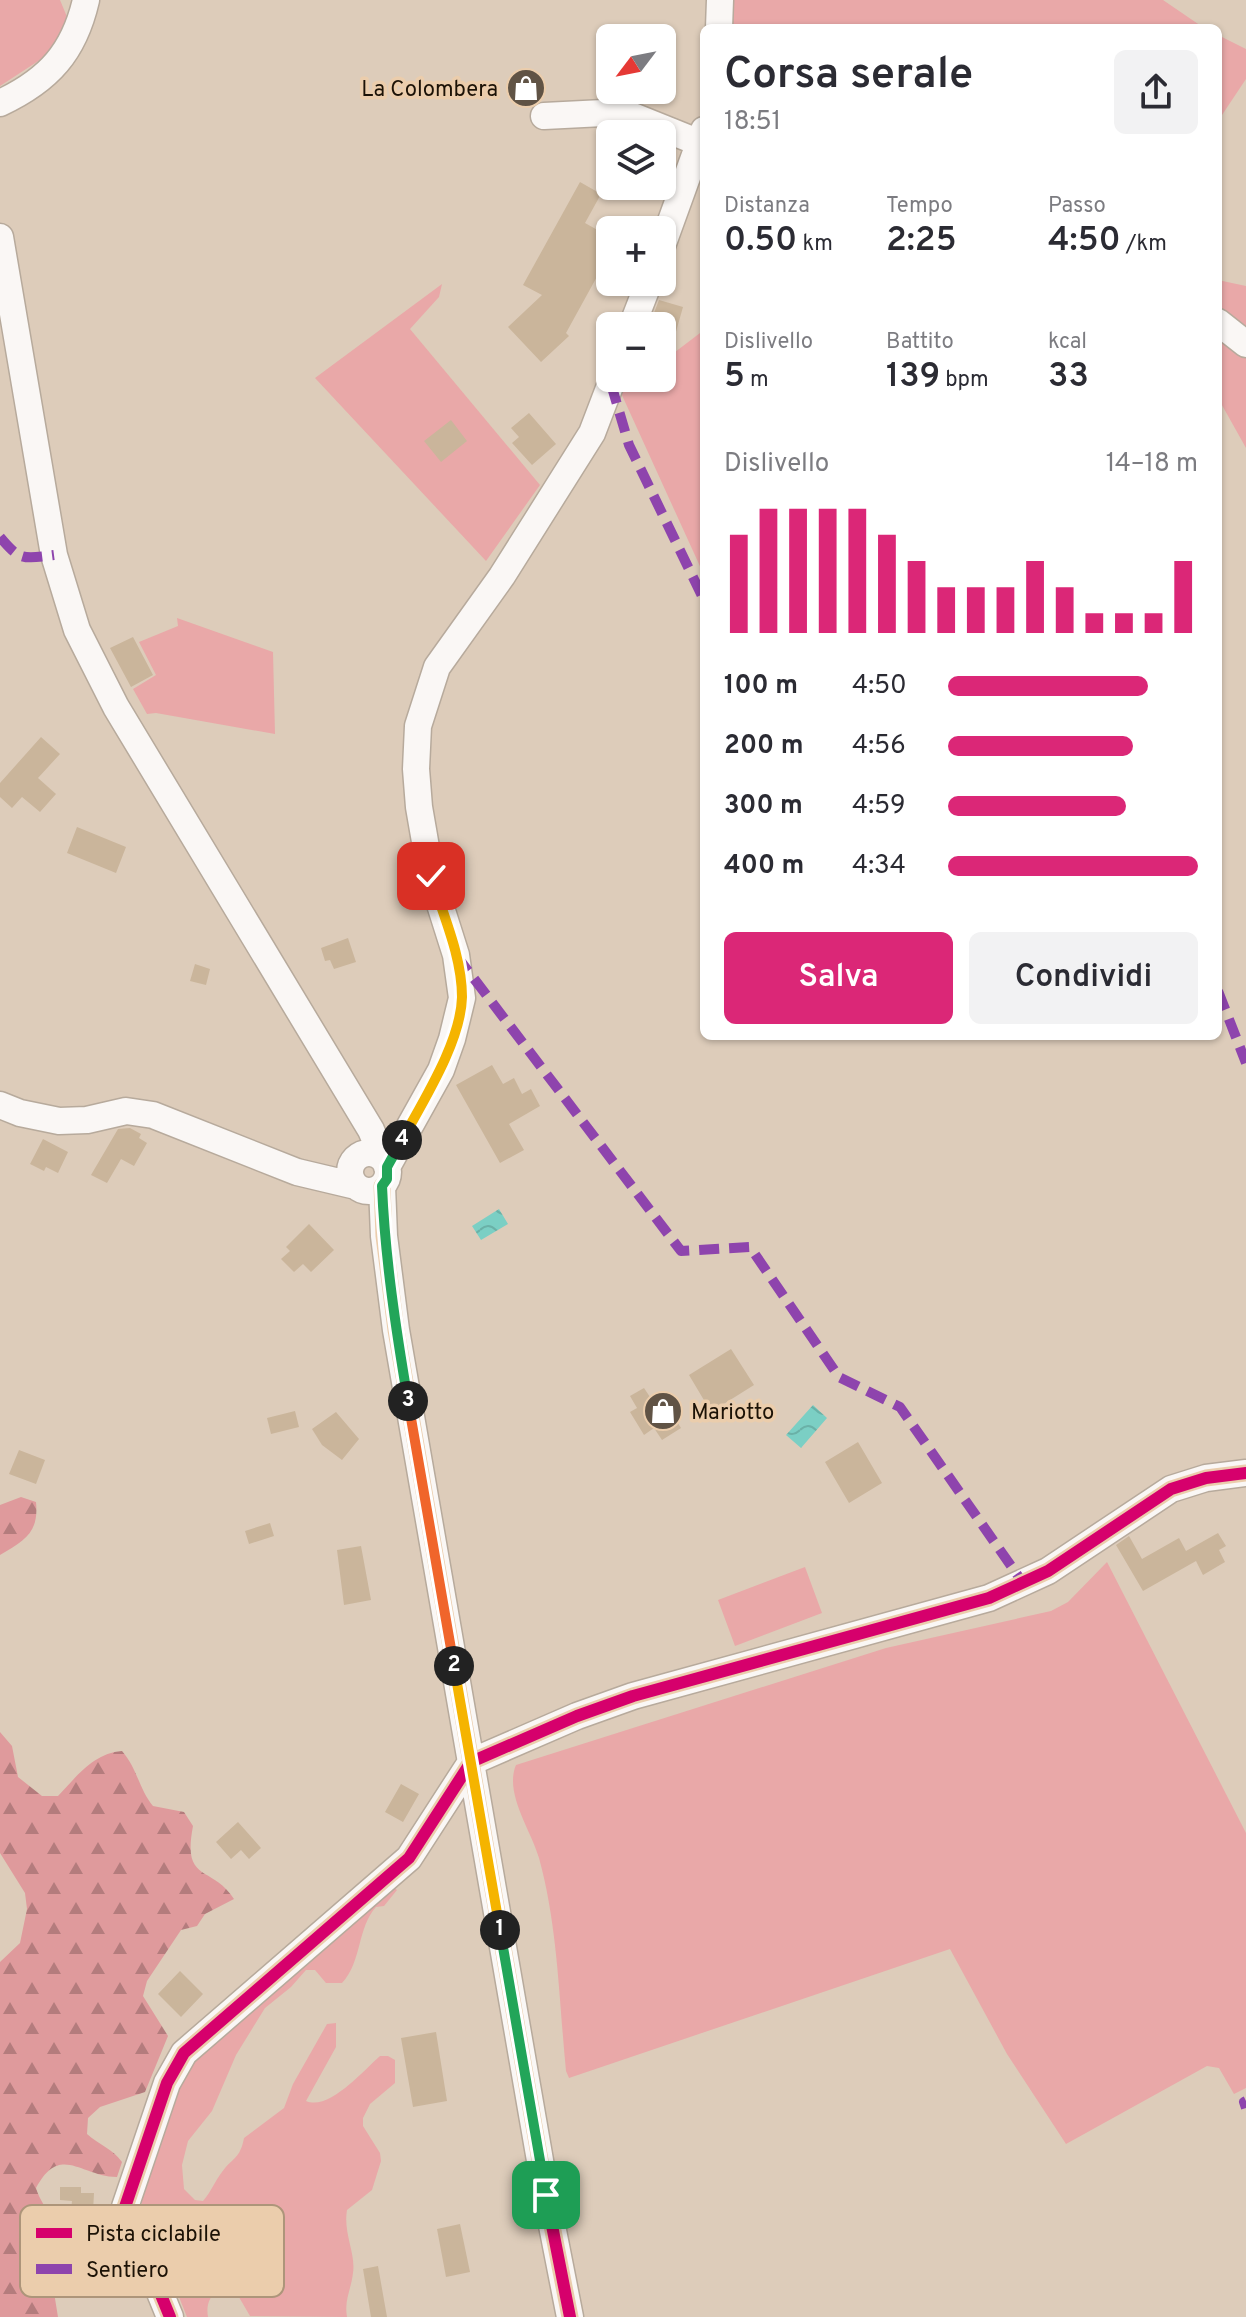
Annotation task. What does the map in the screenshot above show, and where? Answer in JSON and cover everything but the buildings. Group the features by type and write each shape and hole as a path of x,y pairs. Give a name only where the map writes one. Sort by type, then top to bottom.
{"street":[{"path":"0,103 18,95 50,71 71,46 86,0"},
{"path":"719,24 720,0"},
{"path":"544,116 623,112 700,136"},
{"path":"673,216 700,142"},
{"path":"0,237 54,555 77,630 116,707 371,1130 369,1213 384,1236 396,1330 570,2317"},
{"path":"1222,325 1246,344"},
{"path":"0,1105 20,1113 59,1121 87,1120 126,1111 153,1115 318,1178 368,1172 441,1070 462,998 456,955 431,876 419,807 416,769 418,726 437,667 502,576 592,433 608,392"},
{"path":"126,2205 167,2083 184,2053 409,1858 471,1762 577,1716 633,1696 989,1598 1048,1571 1171,1489 1206,1478 1246,1473"},
{"path":"162,2297 170,2317"}],"shaded area":[{"path":"0,0 60,0 70,24 49,54 0,86"},
{"path":"729,0 1163,0 1198,24 728,24"},
{"path":"1222,37 1246,49 1246,79 1222,115"},
{"path":"1222,281 1246,286 1246,448 1222,405"},
{"path":"442,284 439,297 410,329 540,485 486,561 315,378"},
{"path":"700,333 700,566 621,393 676,392 676,351"},
{"path":"177,618 273,652 275,734 147,714 133,689 156,675 139,642 178,626"},
{"path":"1107,1562 1246,1833 1246,2088 1234,2094 1219,2068 1207,2066 1066,2144 1007,2054 950,1949 569,2078 550,1910 539,1858 513,1787 516,1765 886,1648 1051,1611 1068,1602"},
{"path":"805,1567 822,1613 735,1646 718,1600"},
{"path":"391,1885 397,1890 384,1906 376,1907 370,1915 353,1965 342,1983 326,1983 315,1970 306,1970 265,2008 236,2055 212,2111 188,2141 182,2165 184,2189 195,2200 203,2201 238,2154 244,2138 284,2108 293,2084 327,2024 336,2023 336,2047 306,2101 315,2103 335,2095 380,2056 395,2060 395,2083 370,2104 363,2118 363,2126 380,2153 381,2161 372,2190 347,2210 353,2265 347,2317 250,2316 239,2297 284,2297 284,2205 142,2205 139,2197 177,2085 194,2058"},
{"path":"179,2297 212,2297 207,2309 208,2317 187,2317"}],"green space":[{"path":"21,1497 36,1502 33,1528 23,1540 0,1555 0,1505"},
{"path":"0,1732 12,1746 18,1777 42,1796 58,1796 94,1761 122,1751 153,1806 184,1812 193,1826 191,1844 195,1865 234,1899 205,1914 197,1926 181,1930 147,1981 143,1996 168,2036 145,2092 100,2107 88,2118 87,2134 122,2162 117,2177 62,2164 45,2175 36,2188 44,2205 20,2205 20,2297 55,2297 58,2317 0,2317 0,1962 20,1943 27,1909 25,1893 0,1853"}],"water":[{"path":"499,1209 508,1224 481,1240 472,1226"},
{"path":"813,1405 827,1418 801,1448 786,1435"}],"marked path":[{"path":"613,392 629,445 700,592"},
{"path":"0,537 23,556 54,555"},
{"path":"456,955 681,1251 750,1247 839,1377 900,1407 1023,1583"},
{"path":"1222,1001 1246,1063"},
{"path":"1246,2101 1246,2108"}],"cycle path":[{"path":"382,1186 384,1236 396,1330 546,2195 570,2317"},
{"path":"126,2205 167,2083 184,2053 409,1858 471,1762 577,1716 633,1696 989,1598 1048,1571 1171,1489 1206,1478 1246,1473"},
{"path":"162,2297 170,2317"}],"place":[{"name":"La Colombera","path":"526,88"},
{"name":"Mariotto","path":"663,1411"}],"route":[{"path":"431,876 456,955 462,998 441,1070 387,1167 387,1179 382,1186 384,1236 396,1330 546,2195"}]}
